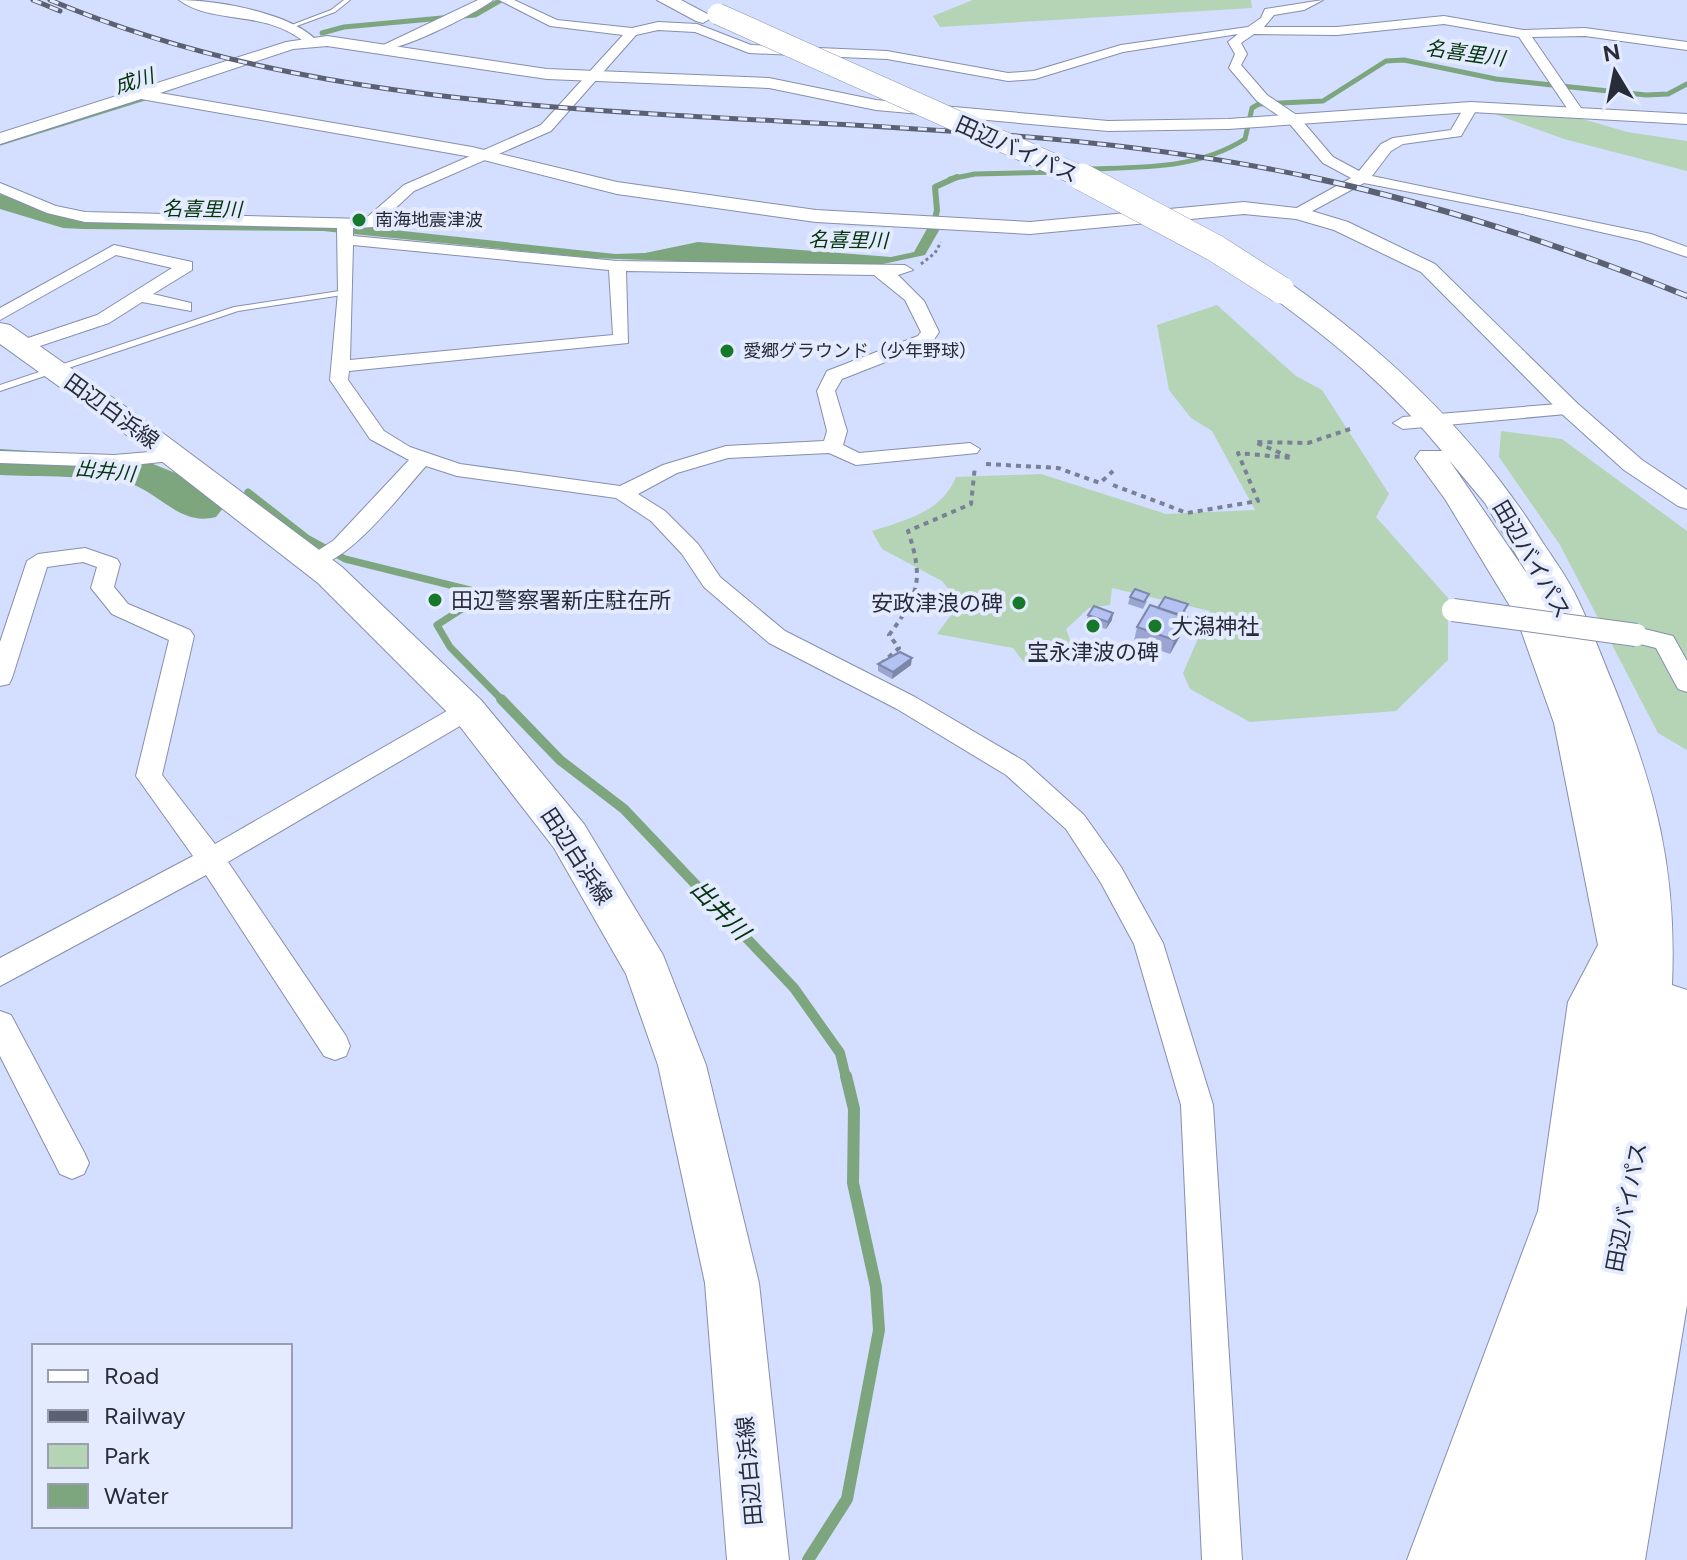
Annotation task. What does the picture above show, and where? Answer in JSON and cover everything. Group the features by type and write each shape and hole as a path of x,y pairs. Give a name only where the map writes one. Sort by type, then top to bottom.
{"highway":[{"name":"田辺バイパス","path":"666,0 703,10 1071,186 1271,292 1341,333 1419,422 1499,499 1559,597 1619,749 1645,850 1651,935 1639,1152 1547,1521 1503,1560"},
{"name":"田辺バイパス","path":"1419,422 1460,496 1535,616 1574,723 1621,945 1616,1077 1593,1241 1547,1521"},
{"path":"1612,1560 1638,1432 1673,1179 1673,1043 1665,948 1645,850"},
{"path":"1440,1560 1565,1211 1592,1002 1621,945"}],"main road":[{"name":"田辺白浜線","path":"11,338 313,561 468,710 569,836 647,969 682,1065 732,1283 758,1560"}],"street":[{"path":"185,0 273,18 292,26 311,41"},
{"path":"381,49 438,26 487,0"},
{"path":"505,0 554,23 632,32 658,26 697,28 749,49 887,55 1008,77 1056,70 1121,49 1213,32 1337,31 1440,15 1523,34 1585,32 1687,46"},
{"path":"1317,0 1300,8 1269,12 1266,20 1234,42 1241,54 1234,65 1262,98 1293,119 1328,160 1361,177 1532,211 1645,237 1687,252"},
{"path":"345,232 369,224 409,188 546,128 632,32"},
{"path":"1523,34 1576,111"},
{"path":"0,139 277,49 311,41 547,74 769,83 876,105 1108,126 1228,124 1471,107 1687,119"},
{"path":"141,94 488,156 617,188 816,216 1030,228 1244,208 1298,213 1341,226 1428,268 1570,409 1633,465 1687,501"},
{"path":"1298,213 1375,167 1390,144 1403,139 1456,133 1471,107"},
{"path":"0,188 52,210 85,217 345,232 371,240 617,266 905,270"},
{"path":"345,232 346,292 339,380 377,435 422,458 457,470 587,485 623,493 658,516 690,549 712,582 777,637 862,680 1015,768 1075,822 1111,875 1148,943 1197,1105 1222,1560"},
{"path":"0,315 114,250 186,266 103,319 11,338"},
{"path":"340,366 622,339 617,266"},
{"path":"832,447 837,431 826,391 834,375 925,340 930,332 903,286 881,272"},
{"path":"139,296 185,307"},
{"path":"1419,422 1570,409"},
{"path":"623,493 670,469 726,452 832,447 856,459 970,449"},
{"path":"0,457 114,461 173,456"},
{"path":"313,561 342,545 422,458"},
{"path":"0,678 38,561 85,555 109,564 102,588 120,609 182,636 149,776 211,859 335,1046"},
{"path":"1453,610 1636,635 1665,642 1687,683"},
{"path":"0,973 211,859 468,710"},
{"path":"0,1025 72,1163"}],"lane":[{"path":"292,26 333,11 347,0"},
{"path":"0,388 237,309 346,292"}],"path":[{"path":"905,270 923,263 935,253 944,235 960,230 957,225"},
{"path":"1113,485 1187,513 1258,501 1238,453 1292,458 1255,442 1308,443 1353,428"},
{"path":"862,680 899,648 889,635 916,600 920,563 908,531 971,504 975,464 1058,468 1100,483 1113,471"}],"green space":[{"path":"973,0 1251,0 1252,8 940,27 933,16"},
{"path":"1489,112 1565,114 1627,132 1687,141 1687,171 1564,139"},
{"path":"1217,305 1296,376 1322,390 1389,494 1376,517 1448,598 1448,660 1396,711 1250,722 1190,689 1183,673 1210,611 1112,588 1110,605 1089,608 1066,629 1076,656 1026,665 1013,648 937,634 960,603 942,581 882,549 872,531 932,507 950,489 956,477 1041,474 1166,514 1255,510 1212,431 1191,418 1169,390 1157,325"},
{"path":"1501,431 1562,439 1687,531 1687,750 1658,733 1560,545 1499,457"}],"water":[{"path":"0,194 81,222 366,227 615,254 645,253 698,242 891,257 914,252 928,227 941,227 925,255 864,268 591,258 323,231 63,228 0,209"}],"building":[{"path":"1135,589 1149,594 1144,602 1130,597"},
{"path":"1165,597 1188,604 1181,616 1158,608"},
{"path":"1150,605 1187,617 1174,640 1137,627"},
{"path":"1094,606 1113,613 1108,622 1088,615"},
{"path":"900,652 912,658 893,672 878,664"}],"waterway":[{"name":"成川","path":"322,33 344,27 475,15 501,0"},
{"name":"名喜里川","path":"1085,169 1168,165 1207,156 1245,139 1252,108 1259,104 1323,101 1386,61 1404,60 1496,79 1646,95 1668,94 1687,84"},
{"name":"成川","path":"0,143 151,96"},
{"name":"名喜里川","path":"955,178 975,174 1059,172"},
{"name":"名喜里川","path":"933,228 937,210 935,187 955,178"},
{"name":"名喜里川","path":"950,179 955,178"},
{"name":"出井川","path":"0,462 138,471 201,508"},
{"name":"出井川","path":"248,492 307,538 345,559 470,590 479,598 437,625 450,647 503,701"},
{"name":"出井川","path":"501,699 560,760 624,809 794,988 840,1053 846,1078"},
{"name":"出井川","path":"808,1560 847,1499 879,1330 876,1287 853,1183 854,1109 846,1076"}],"railway":[{"path":"33,0 60,11"},
{"path":"50,0 124,28 200,51 354,84 591,110 996,134 1158,151 1317,179"},
{"path":"1310,177 1317,179"},
{"path":"1317,179 1406,200 1501,228 1687,296"}],"place":[{"name":"南海地震津波","path":"359,220"},
{"name":"愛郷グラウンド（少年野球）","path":"727,351"},
{"name":"田辺警察署新庄駐在所","path":"435,600"},
{"name":"安政津浪の碑","path":"1019,603"},
{"name":"宝永津波の碑","path":"1093,626"},
{"name":"大潟神社","path":"1155,626"}]}
